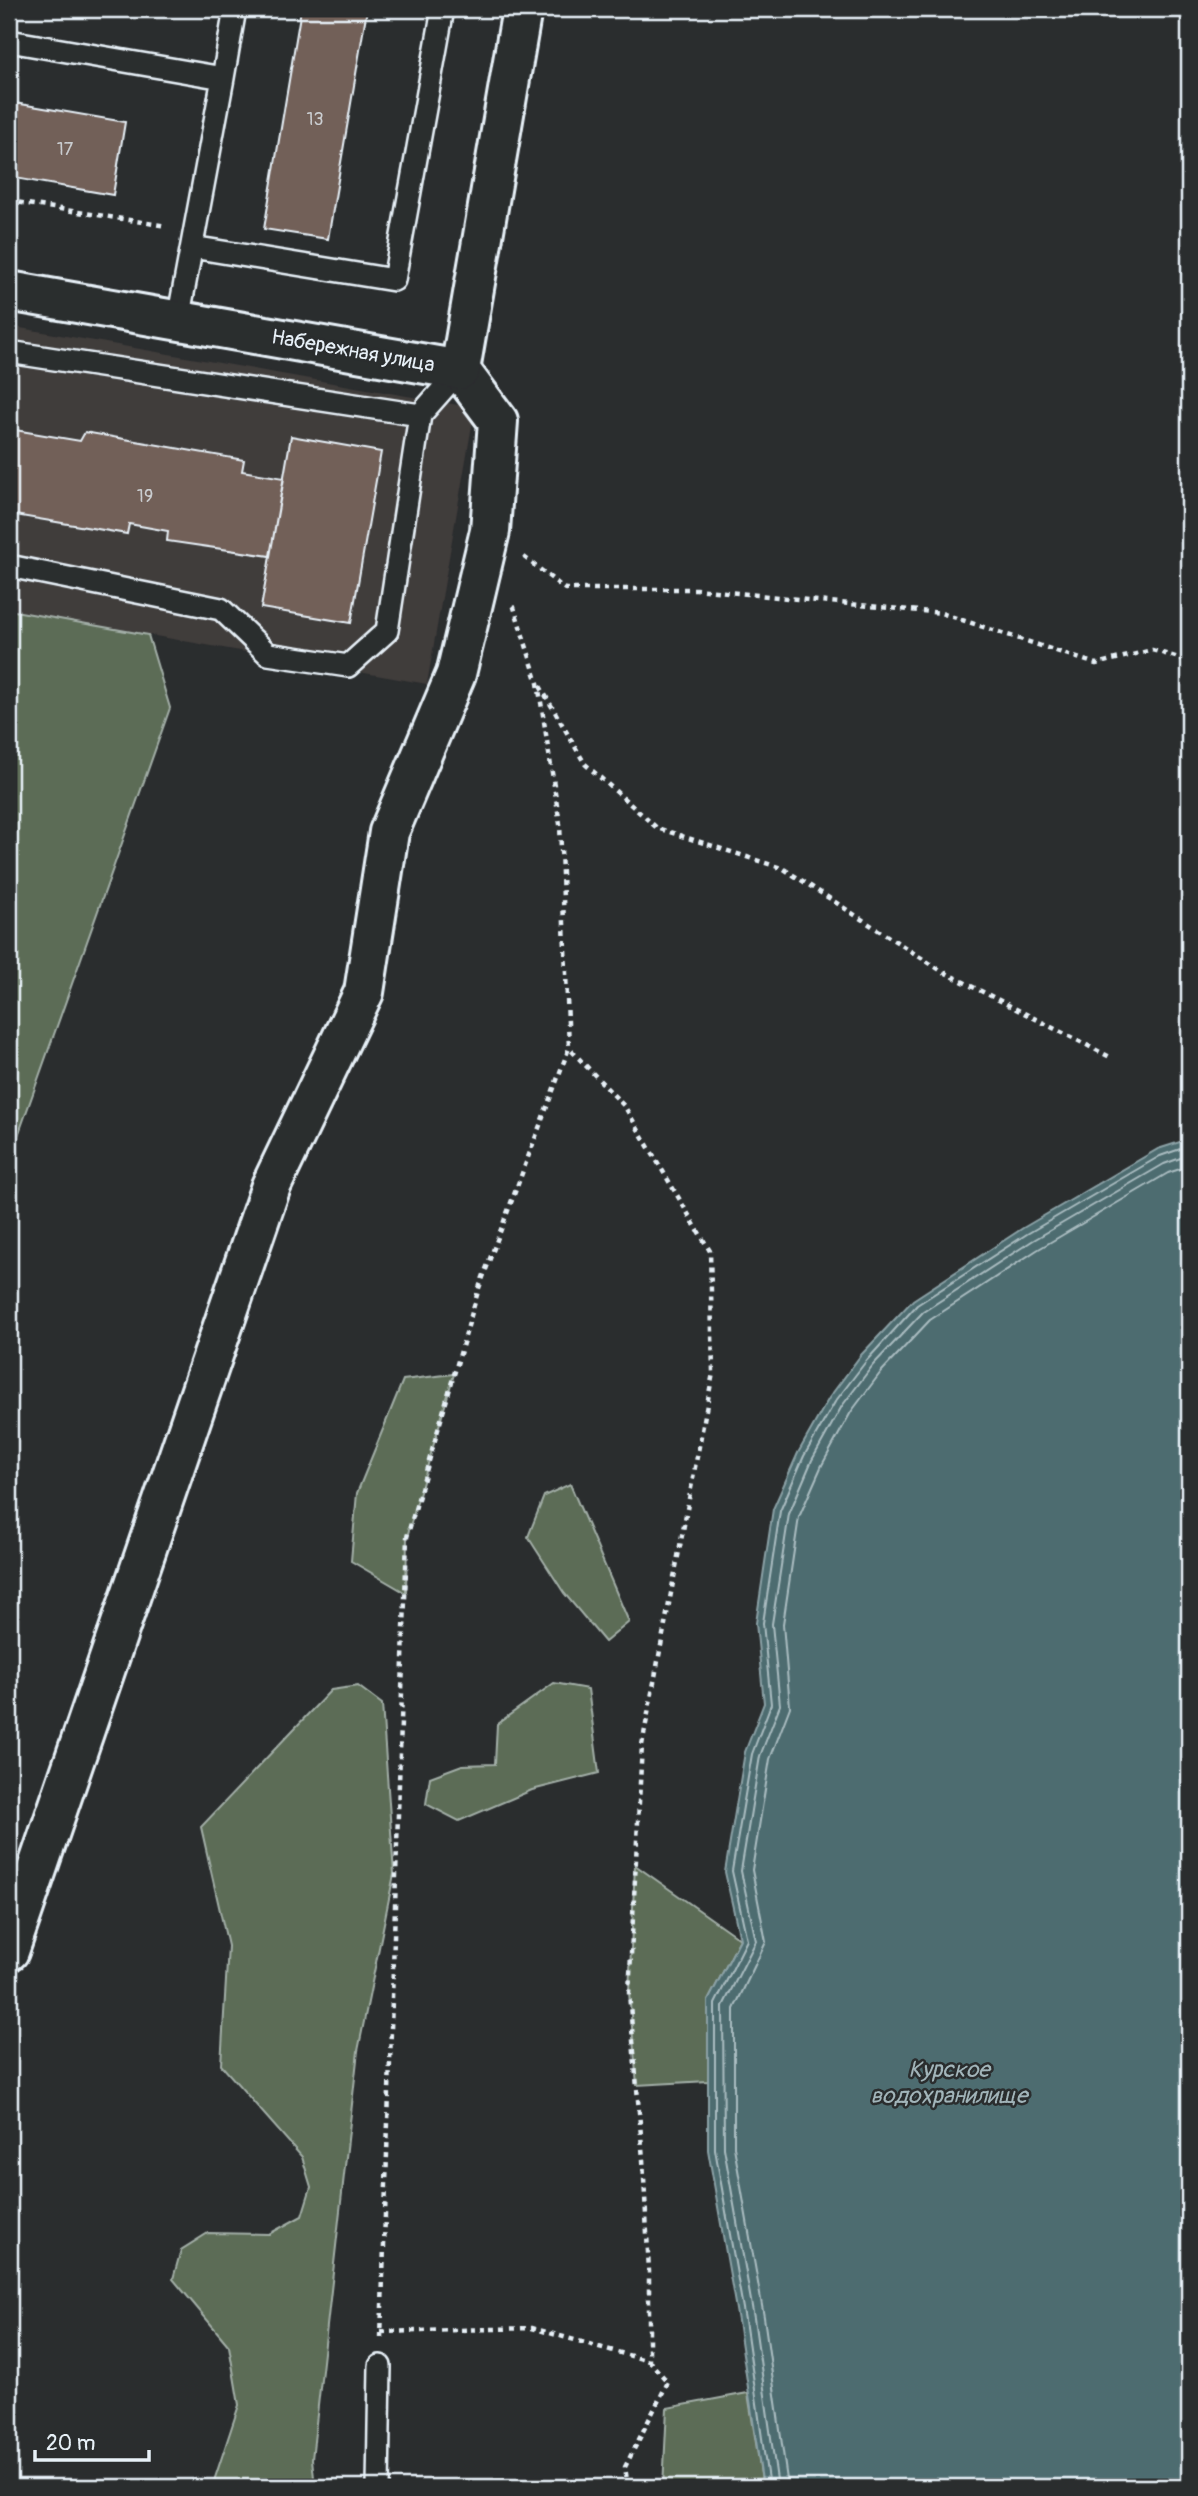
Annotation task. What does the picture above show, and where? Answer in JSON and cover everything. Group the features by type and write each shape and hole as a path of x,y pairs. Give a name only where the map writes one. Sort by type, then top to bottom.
{"street":[{"name":"Набережная улица","path":"9,291 460,370 522,9"},
{"path":"9,1951 271,1186 364,992 389,832 456,674 490,531 498,421 460,370"}],"lane":[{"path":"178,320 235,9"},
{"path":"192,247 394,280 443,9"},
{"path":"9,41 223,78"},
{"path":"9,352 420,415"},
{"path":"9,566 221,609 268,654 348,666 387,631 420,415 460,370"},
{"path":"378,2487 380,2366"}],"path":[{"path":"490,531 565,589 696,589 941,613 1096,664 1152,650 1189,661"},
{"path":"380,2366 407,1537 479,1288 569,1048 560,824 538,682 510,594"},
{"path":"538,682 585,764 657,828 784,869 940,970 1110,1057"},
{"path":"569,1048 625,1107 710,1251 713,1374 642,1745 629,1993 645,2184 649,2361"},
{"path":"381,2332 532,2328 649,2361 668,2382 625,2467 628,2487"}],"shaded area":[{"path":"9,326 475,408 427,684 9,610"}],"green space":[{"path":"9,610 148,635 170,708 9,1161"},
{"path":"454,1374 407,1537 406,1593 351,1561 357,1493 403,1380"},
{"path":"570,1484 629,1622 605,1642 564,1593 528,1537 544,1496"},
{"path":"554,1683 588,1689 599,1773 532,1790 459,1821 426,1804 430,1777 462,1765 495,1764 497,1724"},
{"path":"358,1686 382,1704 394,1874 358,2051 312,2459 315,2487 212,2487 239,2405 229,2346 173,2279 181,2250 208,2233 269,2234 302,2216 311,2187 302,2157 221,2065 228,1946 201,1827 331,1690"},
{"path":"635,1865 740,1939 708,2001 708,2081 637,2085 629,1992"},
{"path":"748,2393 763,2487 663,2487 667,2408"}],"water":[{"name":"Курское водохранилище","path":"1189,1139 1189,2487 763,2487 708,2150 708,2001 740,1939 725,1872 745,1752 764,1703 756,1623 773,1509 798,1453 829,1398 861,1355 913,1300 1023,1228 1158,1149"}],"building":[{"path":"301,9 367,9 328,239 264,229"},
{"path":"9,102 125,122 113,195 9,177"},
{"path":"9,429 80,441 85,432 244,460 242,471 284,478 270,556 167,541 168,531 129,524 127,534 9,514"},
{"path":"291,436 381,452 351,623 261,608"}]}
